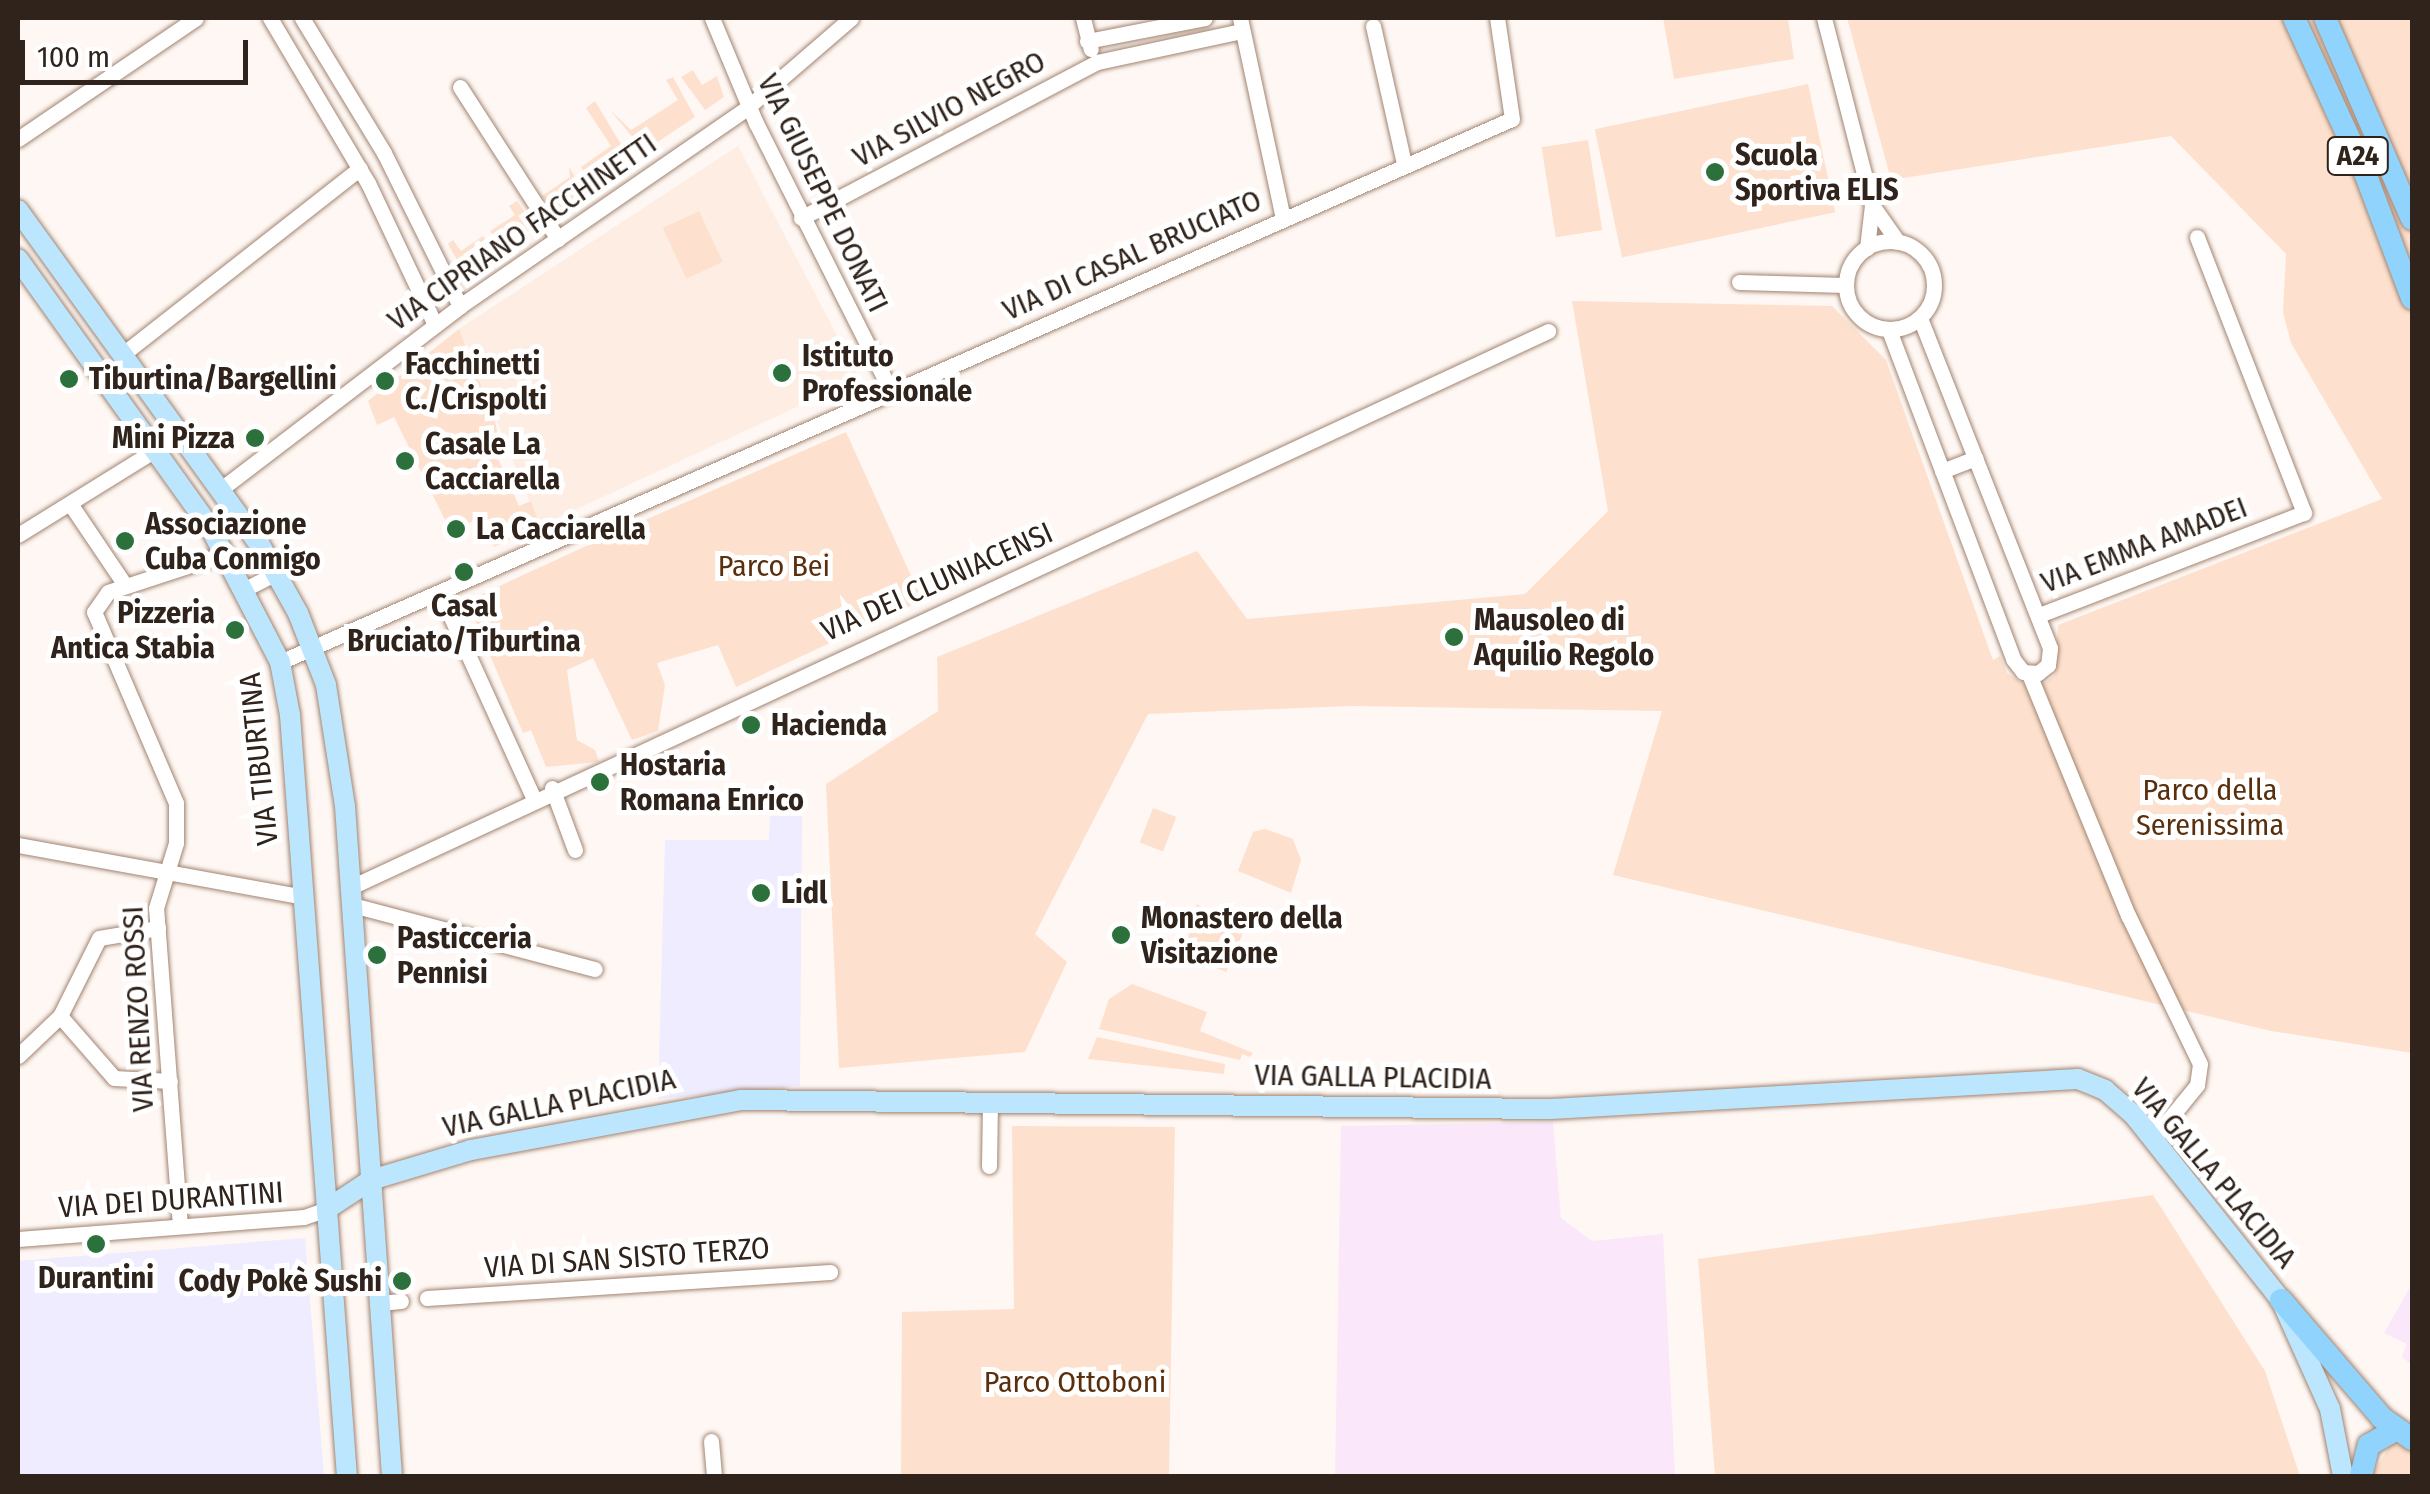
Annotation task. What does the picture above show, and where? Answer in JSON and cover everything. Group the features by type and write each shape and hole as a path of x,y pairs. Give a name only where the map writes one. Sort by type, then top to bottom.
{"highway":[{"name":"A24","path":"2294,18 2366,173 2412,298"},
{"name":"A24","path":"2324,18 2412,219"},
{"path":"2281,1300 2404,1435 2369,1444 2361,1476"}],"main road":[{"path":"18,210 222,488 277,573 313,648 338,736 371,1180 390,1302 392,1476"},
{"name":"VIA TIBURTINA","path":"18,259 227,554 280,662 303,897 348,1476"},
{"name":"VIA GALLA PLACIDIA","path":"371,1180 531,1136 712,1102 1551,1110 2067,1078 2117,1098 2281,1300 2330,1409 2343,1476"},
{"path":"327,1209 371,1180"}],"street":[{"path":"18,139 196,18"},
{"path":"270,18 360,168 435,325"},
{"path":"302,18 384,154 460,306"},
{"name":"VIA GIUSEPPE DONATI","path":"712,18 801,218 892,391"},
{"name":"VIA CIPRIANO FACCHINETTI","path":"222,488 460,306 748,106 851,18"},
{"path":"1083,18 1097,62"},
{"path":"1088,41 1205,18"},
{"name":"VIA DI CASAL BRUCIATO","path":"280,662 1512,119 1497,18"},
{"path":"1824,18 1872,204 1898,242 1918,251 1932,271 1933,296 1920,318 1889,330"},
{"path":"1241,24 1283,219"},
{"name":"VIA SILVIO NEGRO","path":"801,218 1097,62 1241,24"},
{"path":"1373,26 1404,164"},
{"path":"460,87 558,238"},
{"path":"123,354 360,168"},
{"path":"1872,204 1867,248 1846,285 1854,310 1889,330 2013,659 2029,674 2122,900 2199,1060 2197,1085 2153,1139"},
{"name":"VIA EMMA AMADEI","path":"2029,674 2045,669 2050,658 2039,615 2304,513 2197,237"},
{"path":"1867,248 1898,242"},
{"name":"VIA TIBURTINA","path":"18,259 40,244"},
{"path":"1738,282 1846,285"},
{"path":"1920,318 2039,615"},
{"name":"VIA DEI CLUNIACENSI","path":"351,896 552,788 1548,331"},
{"path":"18,535 155,450"},
{"path":"1942,471 1976,458"},
{"path":"71,505 125,586 227,554"},
{"path":"247,588 277,573"},
{"name":"VIA RENZO ROSSI","path":"125,586 103,596 94,612 174,796 176,838 164,873 158,928 180,1226"},
{"path":"440,592 533,797"},
{"path":"552,788 576,850"},
{"path":"18,845 303,897"},
{"path":"351,896 595,970"},
{"path":"18,1056 60,1016 100,938 158,928"},
{"path":"60,1016 114,1078 170,1080"},
{"path":"989,1166 990,1104"},
{"name":"VIA DEI DURANTINI","path":"18,1239 309,1216 327,1209"},
{"name":"VIA DI SAN SISTO TERZO","path":"427,1298 830,1272"},
{"path":"710,1440 714,1476"}],"shaded area":[{"path":"738,146 859,378 540,526 459,329"},
{"path":"770,816 802,816 800,1086 658,1099 665,840 769,840"},
{"path":"1553,1122 1561,1218 1592,1241 1663,1234 1675,1476 1335,1476 1341,1126"},
{"path":"305,1238 324,1476 18,1476 18,1261"},
{"path":"2412,1284 2412,1365 2402,1357 2407,1344 2384,1333"}],"green space":[{"name":"Scuola Sportiva ELIS","path":"1663,18 1788,18 1794,59 1674,79"},
{"name":"Parco della Serenissima","path":"1847,18 2412,18 2412,1053 2271,1031 1613,875 1662,711 1351,706 1148,714 1035,934 1067,962 1025,1052 839,1068 826,784 938,711 937,657 1197,551 1247,619 1525,594 1608,511 1572,301 1832,306 1886,360 1993,660 2000,656 2007,673 2023,684 2043,684 2055,675 2058,625 2382,499 2291,343 2283,312 2286,254 2171,136 1891,180"},
{"path":"693,70 702,85 717,76 724,97 705,110 681,77"},
{"path":"673,77 695,117 644,151 610,110 631,130 678,100 666,80"},
{"name":"Scuola Sportiva ELIS","path":"1808,84 1835,212 1622,257 1595,129"},
{"path":"595,101 631,161 593,186 581,167 611,146 586,108"},
{"path":"1588,140 1602,230 1556,237 1542,147"},
{"path":"569,167 585,192 554,212 542,196 570,177"},
{"path":"517,201 535,227 502,248 490,231 515,215 509,206"},
{"path":"699,211 723,262 686,279 663,228"},
{"path":"483,236 495,255 465,274 448,244 453,240 461,251"},
{"path":"459,329 495,420 498,437 490,441 519,506 531,501 540,526 494,547 479,518 451,532 394,417 377,425 368,401"},
{"name":"Parco Bei","path":"846,432 922,600 736,687 718,645 657,663 665,685 658,731 632,740 593,658 567,670 577,740 595,750 599,762 546,767 531,730 523,733 467,601 612,534 629,540 636,524"},
{"path":"1153,808 1176,817 1163,852 1140,843"},
{"path":"1265,829 1293,839 1301,860 1291,893 1238,871 1253,832"},
{"path":"1196,904 1246,926 1226,972 1181,953 1198,913"},
{"path":"1132,984 1207,1012 1200,1031 1253,1053 1250,1057 1242,1054 1240,1060 1099,1029 1109,999"},
{"path":"1097,1037 1225,1064 1224,1074 1088,1059"},
{"name":"Parco Ottoboni","path":"1012,1126 1175,1127 1169,1476 901,1476 902,1312 1014,1309"},
{"path":"2153,1195 2265,1371 2300,1476 1715,1476 1698,1259"},
{"path":"2391,1443 2412,1449 2412,1476 2372,1476"}],"place":[{"name":"Scuola Sportiva ELIS","path":"1715,172"},
{"name":"Istituto Professionale","path":"782,373"},
{"name":"Tiburtina/Bargellini","path":"69,379"},
{"name":"Facchinetti C./Crispolti","path":"385,381"},
{"name":"Mini Pizza","path":"255,438"},
{"name":"Casale La Cacciarella","path":"405,461"},
{"name":"La Cacciarella","path":"456,529"},
{"name":"Associazione Cuba Conmigo","path":"125,541"},
{"name":"Casal Bruciato/Tiburtina","path":"464,572"},
{"name":"Pizzeria Antica Stabia","path":"235,630"},
{"name":"Mausoleo di Aquilio Regolo","path":"1454,637"},
{"name":"Hacienda","path":"751,725"},
{"name":"Hostaria Romana Enrico","path":"600,782"},
{"name":"Lidl","path":"761,893"},
{"name":"Monastero della Visitazione","path":"1121,935"},
{"name":"Pasticceria Pennisi","path":"377,955"},
{"name":"Durantini","path":"96,1244"},
{"name":"Cody Pokè Sushi","path":"402,1281"}]}
